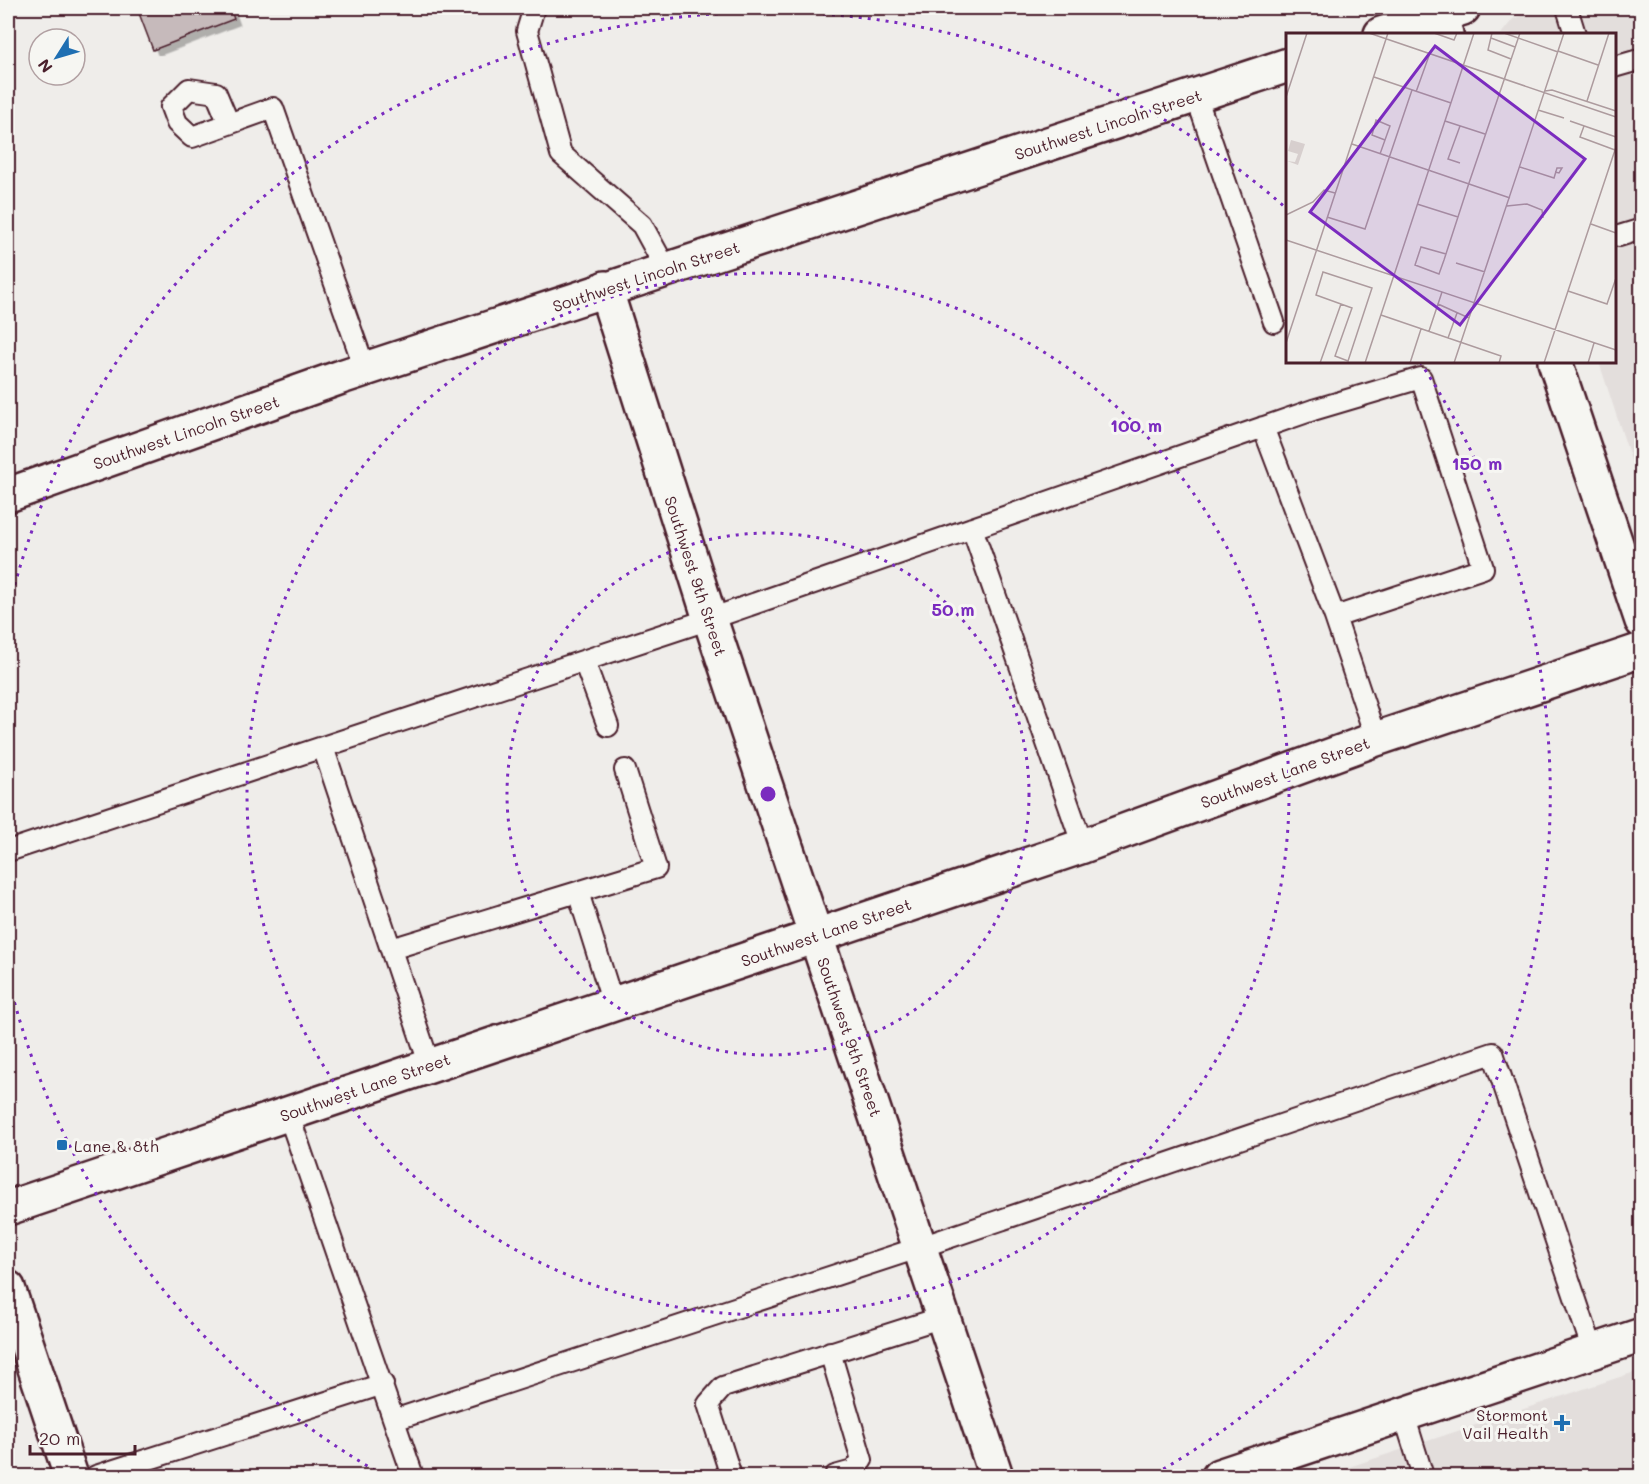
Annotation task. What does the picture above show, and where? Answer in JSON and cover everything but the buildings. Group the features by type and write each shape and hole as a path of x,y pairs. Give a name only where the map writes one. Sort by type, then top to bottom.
{"street":[{"path":"1385,33 1447,16"},
{"name":"Southwest Lincoln Street","path":"8,495 365,369 605,288 1286,65"},
{"name":"Southwest 9th Street","path":"605,288 710,619 996,1476"},
{"path":"1555,363 1641,621"},
{"name":"Southwest Lane Street","path":"8,1208 1083,846 1376,739 1641,650"},
{"path":"8,1288 71,1476"},
{"path":"1219,1476 1641,1335"}],"lane":[{"path":"534,8 527,31 561,154 642,225 666,269"},
{"path":"1567,8 1575,33"},
{"path":"1616,66 1641,58"},
{"path":"1196,96 1274,322"},
{"path":"229,124 273,108 365,369"},
{"path":"1616,232 1641,229"},
{"path":"8,851 710,619 1263,427 1421,378 1483,568 1335,617"},
{"path":"1263,427 1335,617 1376,739"},
{"path":"972,528 1083,846"},
{"path":"584,661 608,726"},
{"path":"323,747 430,1066"},
{"path":"391,949 656,868 625,770"},
{"path":"578,892 613,1004"},
{"path":"394,1420 921,1247 1493,1053 1593,1352"},
{"path":"288,1113 413,1476"},
{"path":"731,1476 708,1404 723,1387 943,1317"},
{"path":"830,1352 862,1460 853,1471 835,1476"},
{"path":"96,1476 383,1384"},
{"path":"1404,1414 1423,1476"}],"shaded area":[{"path":"1543,8 1641,8 1641,491 1599,363 1616,363 1616,33 1502,33 1513,19"},
{"name":"Stormont Vail Health","path":"1641,1370 1641,1476 1322,1476"}],"place":[{"name":"Lane & 8th","path":"62,1145"},
{"name":"Stormont Vail Health","path":"1562,1423"}]}
